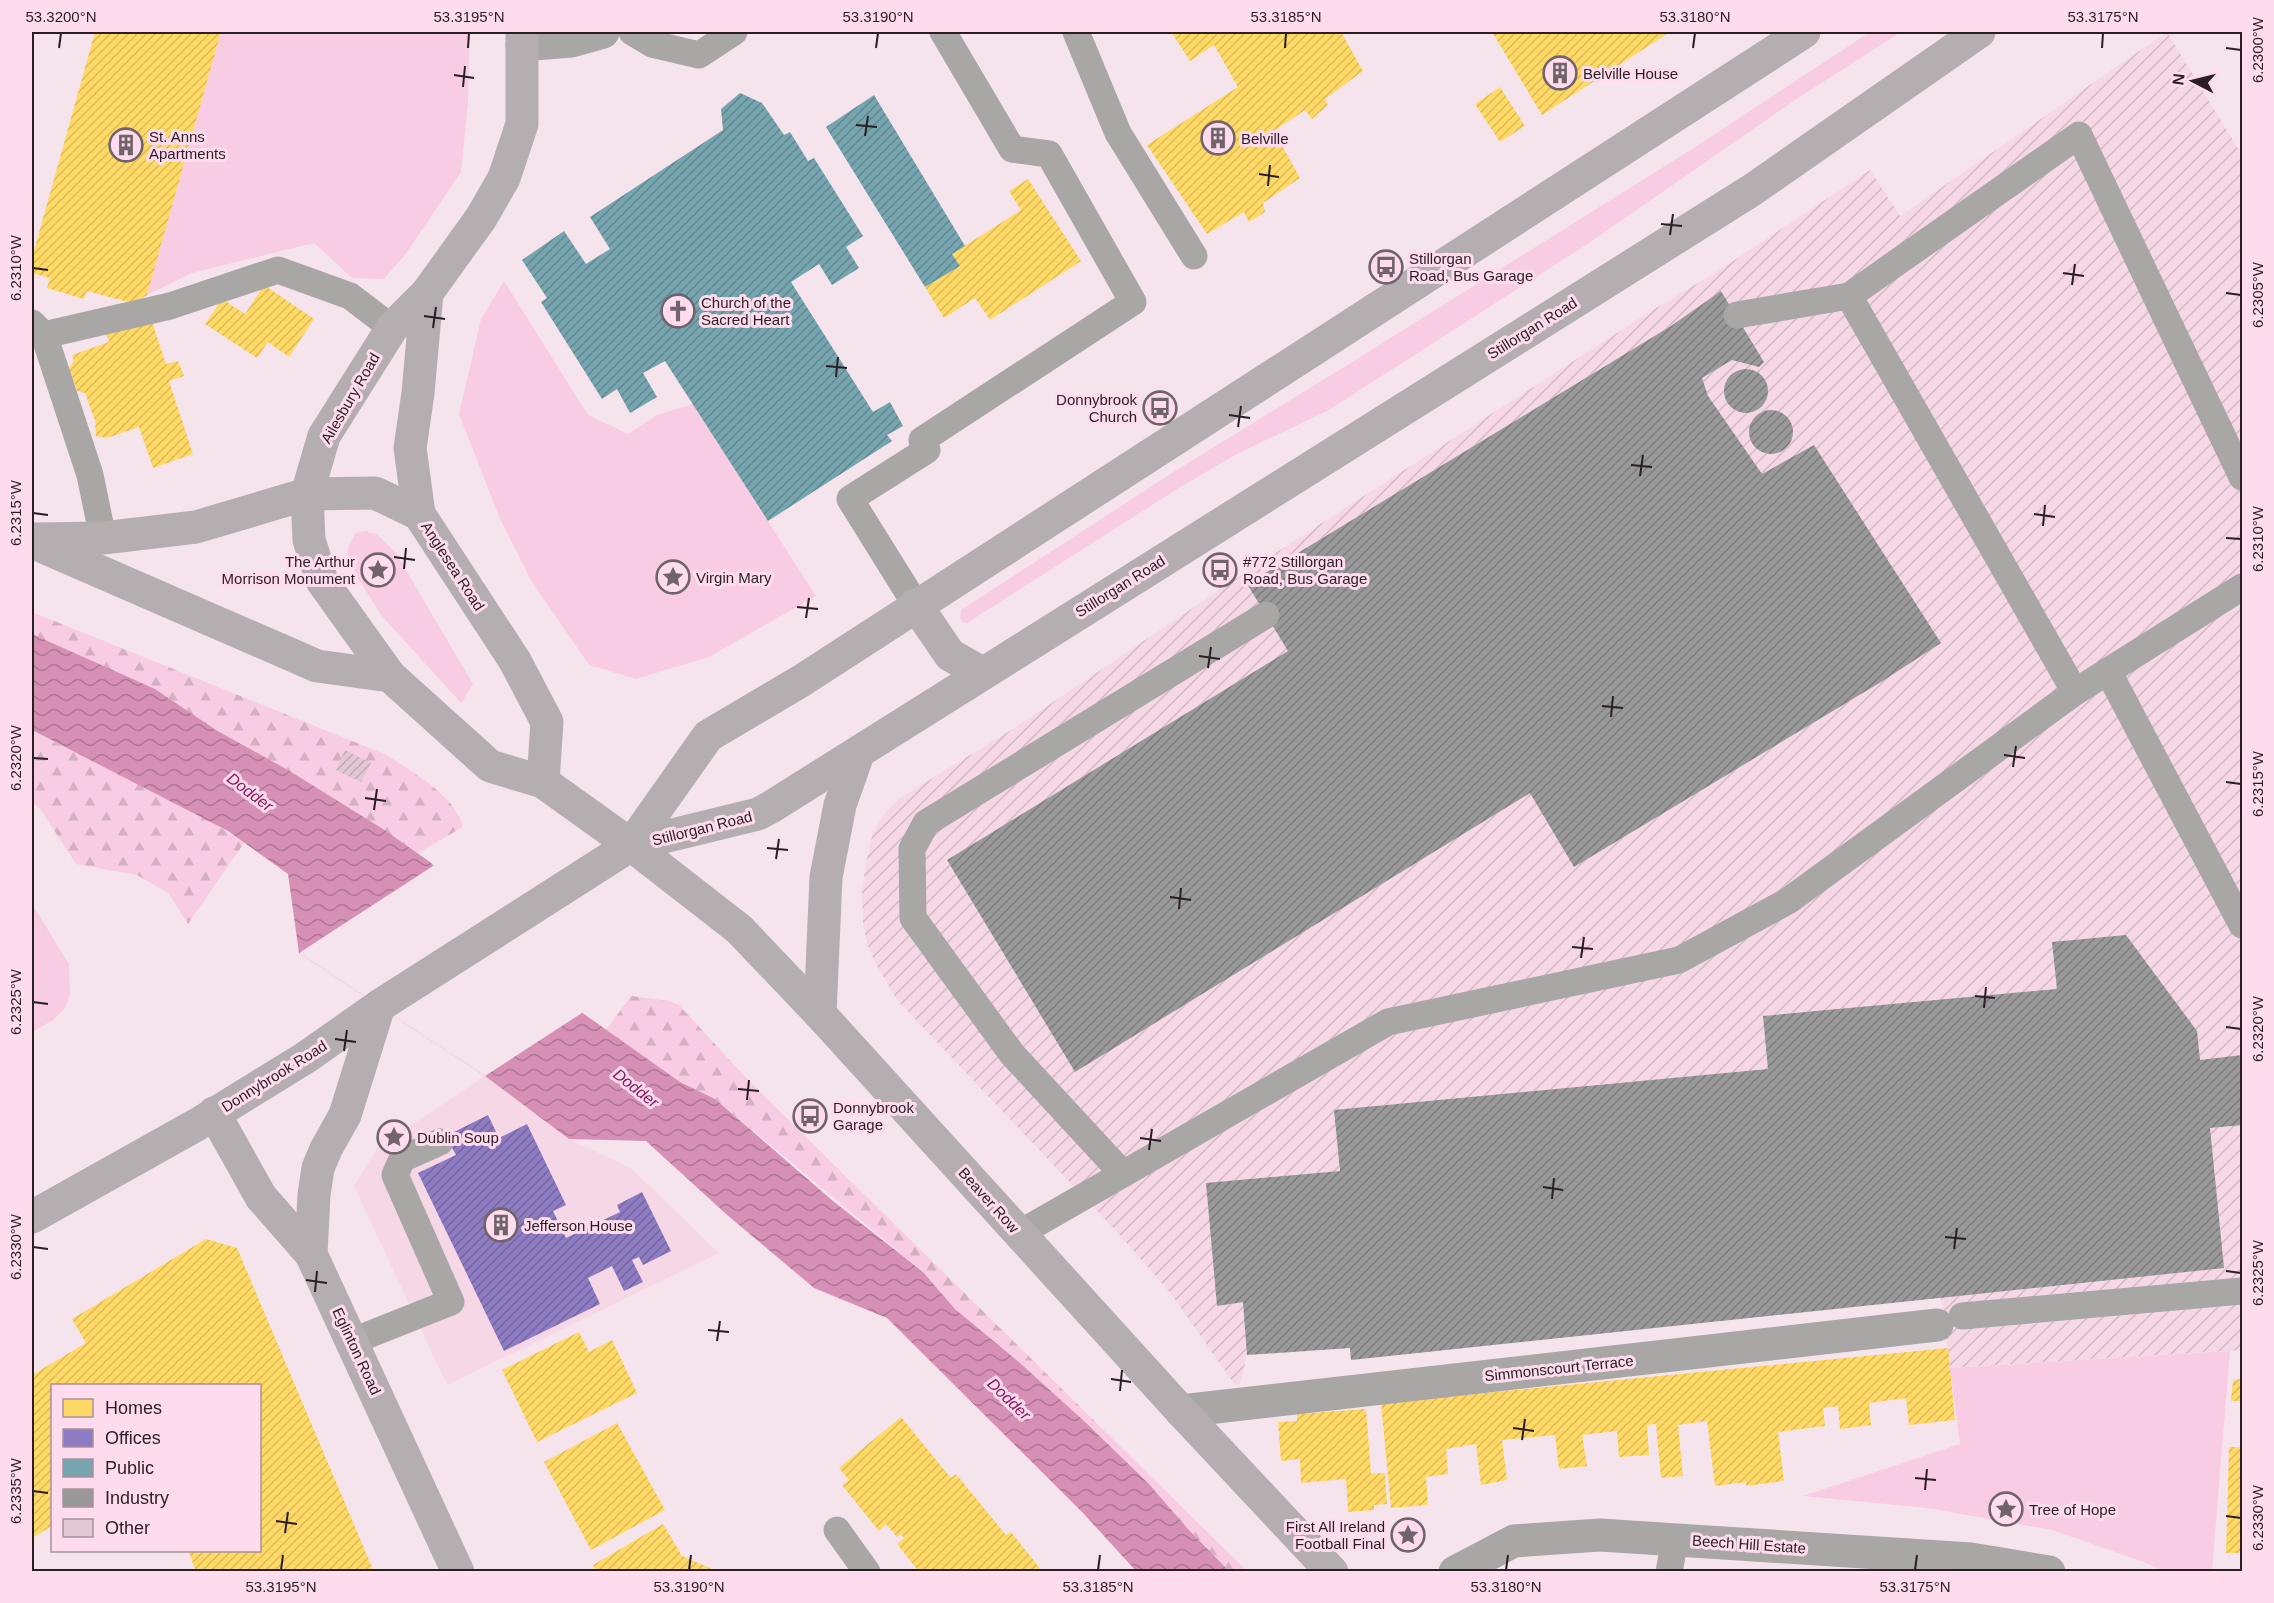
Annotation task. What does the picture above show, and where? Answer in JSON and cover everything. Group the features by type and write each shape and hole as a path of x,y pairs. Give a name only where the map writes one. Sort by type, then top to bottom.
{"main road":[{"name":"Stillorgan Road","path":"631,845 708,736 801,681 1804,32"},
{"name":"Stillorgan Road","path":"631,845 758,814 858,754 982,673 1752,190 1979,32"},
{"name":"Ailesbury Road","path":"390,676 322,581 309,540 308,494 324,436 392,328 427,293 481,218 504,178 522,124 522,38"},
{"path":"419,514 410,448 418,393 427,293"},
{"name":"Anglesea Road","path":"32,541 104,538 196,527 308,494 375,493 419,514 515,661 547,722 543,782"},
{"name":"Anglesea Road","path":"32,541 316,666 390,676"},
{"path":"916,605 950,655 982,673"},
{"path":"390,676 490,766 543,782 631,845"},
{"path":"820,1014 826,877 840,805 858,754"},
{"name":"Donnybrook Road","path":"35,1207 214,1113 305,1058 379,1006 631,845"},
{"name":"Beaver Row","path":"631,845 739,929 820,1014 1181,1411 1332,1572"},
{"path":"311,1254 318,1168 345,1115 379,1006"},
{"name":"Eglinton Road","path":"214,1113 261,1197 311,1254 458,1572"}],"street":[{"path":"522,38 571,41 603,32"},
{"name":"Simmonscourt Terrace","path":"1181,1411 1949,1321"},
{"name":"Beech Hill Estate","path":"1455,1572 1514,1541 1600,1535 1675,1539 1889,1563 1971,1559 2003,1568 2049,1572"}],"lane":[{"path":"632,32 652,44 699,55 734,32"},
{"path":"916,605 850,499 927,450 922,440 1133,302 1049,154 1012,149 943,32"},
{"path":"1076,32 1118,133 1194,256"},
{"path":"1737,315 1849,296 2079,135 2242,477"},
{"path":"104,538 90,475 38,328 170,306 278,270 350,296 392,328"},
{"path":"1849,296 2075,692"},
{"path":"1020,1233 1388,1022 1679,960 1788,901 2075,692 2242,588"},
{"path":"1123,1174 1012,1054 913,918 912,849 926,823 1266,615"},
{"path":"2108,671 2242,925"},
{"path":"353,1341 451,1302 395,1175 402,1159 440,1142"},
{"path":"1949,1321 2242,1291"},
{"path":"837,1530 867,1572"},
{"path":"1669,1572 1675,1539"}],"shaded area":[{"path":"2167,32 2242,155 2242,1350 1950,1368 1941,1297 1351,1360 1350,1348 1247,1355 1240,1384 1235,1385 1172,1295 1119,1234 897,1000 867,944 863,923 862,889 867,858 873,833 884,814 900,798 1016,727 1246,572 1648,313 1721,269 1870,170 1900,216"},
{"path":"485,1076 569,1139 631,1168 719,1253 447,1385 354,1186 378,1147"}],"green space":[{"path":"221,32 470,32 468,102 461,172 405,255 384,279 352,278 314,243 192,273 147,295"},
{"path":"1870,32 1901,32 1798,98 1589,243 1329,410 1237,454 1182,486 967,623 960,618 961,610 1175,471 1689,151"},
{"path":"504,281 588,415 628,434 657,415 693,404 816,596 709,657 636,679 589,665 532,582 500,519 459,414 481,319"},
{"path":"366,531 378,535 396,553 473,684 461,703 382,616 359,580 348,559 348,546 356,533"},
{"path":"32,612 387,755 442,795 452,805 463,827 418,853 288,770 32,634"},
{"path":"32,730 168,798 244,843 188,924 168,893 137,875 76,864 41,810 32,802"},
{"path":"32,904 69,964 70,995 65,1008 53,1020 32,1032"},
{"path":"631,996 670,1001 679,1005 751,1083 1247,1571 1229,1571 1148,1483 1020,1363 955,1309 923,1272 715,1099 680,1083 606,1030"},
{"path":"2230,1351 2212,1571 2164,1571 2052,1530 1927,1508 1803,1496 1960,1444 1950,1368"}],"water":[{"name":"Dodder","path":"32,634 155,689 216,730 288,770 383,829 430,862 584,1014 680,1082 715,1099 833,1201 923,1272 955,1309 1020,1363 1148,1483 1229,1571 1136,1571 1083,1513 887,1318 814,1288 726,1214 646,1141 569,1139 485,1076 299,953 288,874 228,831 32,730"}],"pier":[{"path":"436,864 585,1011 485,1076 299,953"}],"building: Homes":[{"name":"St. Anns Apartments","path":"95,32 221,32 147,295 132,303 87,291 84,299 47,288 50,278 32,273 32,258"},
{"name":"Belville","path":"1171,32 1341,32 1363,71 1325,99 1328,105 1312,119 1305,110 1274,131 1300,178 1263,203 1265,212 1249,222 1244,212 1207,234 1147,145 1238,87 1214,45 1190,61"},
{"name":"Belville House","path":"1492,32 1670,32 1542,115"},
{"path":"1500,87 1525,126 1500,142 1475,104"},
{"path":"1028,179 1081,261 990,320 975,298 944,318 925,287 960,266 952,254 1021,210 1009,191"},
{"path":"264,285 314,319 289,357 268,342 257,358 205,324 222,299 245,314"},
{"path":"150,316 166,364 178,361 184,376 169,381 193,454 153,468 139,427 107,438 96,436 95,421 85,393 77,391 69,368 74,361 72,355 109,342 105,331"},
{"path":"206,1239 237,1248 374,1572 196,1572 189,1552 261,1552 261,1384 51,1384 51,1527 32,1538 32,1375 86,1343 72,1319"},
{"path":"579,1332 589,1352 612,1340 637,1393 537,1442 502,1370"},
{"path":"1948,1348 1955,1420 1909,1425 1906,1398 1869,1403 1871,1425 1840,1429 1838,1406 1823,1408 1825,1426 1778,1432 1784,1481 1746,1486 1746,1482 1715,1486 1707,1421 1678,1425 1683,1476 1661,1478 1656,1424 1647,1425 1649,1455 1619,1457 1617,1431 1582,1435 1587,1466 1559,1469 1555,1435 1502,1440 1507,1480 1481,1485 1476,1444 1446,1449 1448,1474 1426,1477 1428,1505 1391,1508 1381,1403"},
{"path":"2242,1378 2242,1401 2231,1401 2233,1381"},
{"path":"1366,1409 1371,1474 1385,1473 1387,1504 1374,1505 1374,1510 1348,1512 1346,1479 1301,1483 1300,1459 1281,1461 1278,1422 1297,1421 1297,1414"},
{"path":"901,1417 951,1478 956,1474 1006,1535 1011,1532 1043,1572 919,1572 897,1544 904,1538 901,1534 897,1537 886,1524 879,1531 842,1485 849,1480 839,1468"},
{"path":"617,1423 665,1510 591,1550 544,1462"},
{"path":"2229,1447 2242,1447 2242,1553 2226,1553"},
{"path":"663,1524 682,1556 719,1572 596,1572 593,1565"}],"building: Offices":[{"name":"Jefferson House","path":"488,1115 499,1138 527,1124 566,1205 553,1211 566,1238 620,1212 617,1205 642,1192 671,1251 643,1265 639,1257 632,1260 643,1282 624,1291 612,1266 588,1278 600,1304 504,1351 418,1173 456,1155 446,1136"}],"building: Public":[{"name":"Church of the Sacred Heart","path":"740,93 762,103 784,135 790,132 808,161 814,158 863,236 846,247 859,268 832,285 819,264 791,282 873,412 890,402 903,426 887,435 892,441 768,521 665,361 643,373 657,397 630,413 617,389 602,399 541,302 547,298 522,260 564,231 586,264 610,249 590,217 723,130 721,109"},
{"path":"874,95 965,246 952,254 960,266 925,287 826,127"}],"building: Industry":[{"path":"1721,291 1764,362 1759,367 1732,360 1702,378 1708,396 1762,474 1814,445 1941,643 1881,682 1574,867 1530,793 1075,1072 947,860 1288,651 1247,584 1671,326"},
{"path":"1746,369 1762,375 1768,391 1762,407 1746,413 1730,407 1724,391 1730,375"},
{"path":"1771,410 1787,416 1793,432 1787,448 1771,454 1755,448 1749,432 1755,416"},
{"path":"2126,935 2197,1031 2200,1060 2242,1055 2242,1125 2210,1128 2224,1268 1351,1360 1350,1348 1247,1355 1243,1302 1217,1306 1206,1183 1340,1171 1334,1110 1768,1069 1763,1016 2057,989 2052,942"}],"building: Other":[{"path":"345,750 371,763 361,782 336,770"}],"place":[{"name":"Belville House","path":"1560,73"},
{"name":"Belville","path":"1218,138"},
{"name":"St. Anns Apartments","path":"126,145"},
{"name":"Stillorgan Road, Bus Garage","path":"1386,267"},
{"name":"Church of the Sacred Heart","path":"678,311"},
{"name":"Donnybrook Church","path":"1160,408"},
{"name":"The Arthur Morrison Monument","path":"378,570"},
{"name":"#772 Stillorgan Road, Bus Garage","path":"1220,570"},
{"name":"Virgin Mary","path":"673,577"},
{"name":"Donnybrook Garage","path":"810,1116"},
{"name":"Dublin Soup","path":"394,1137"},
{"name":"Jefferson House","path":"501,1225"},
{"name":"Tree of Hope","path":"2006,1509"},
{"name":"First All Ireland Football Final","path":"1408,1535"}]}
